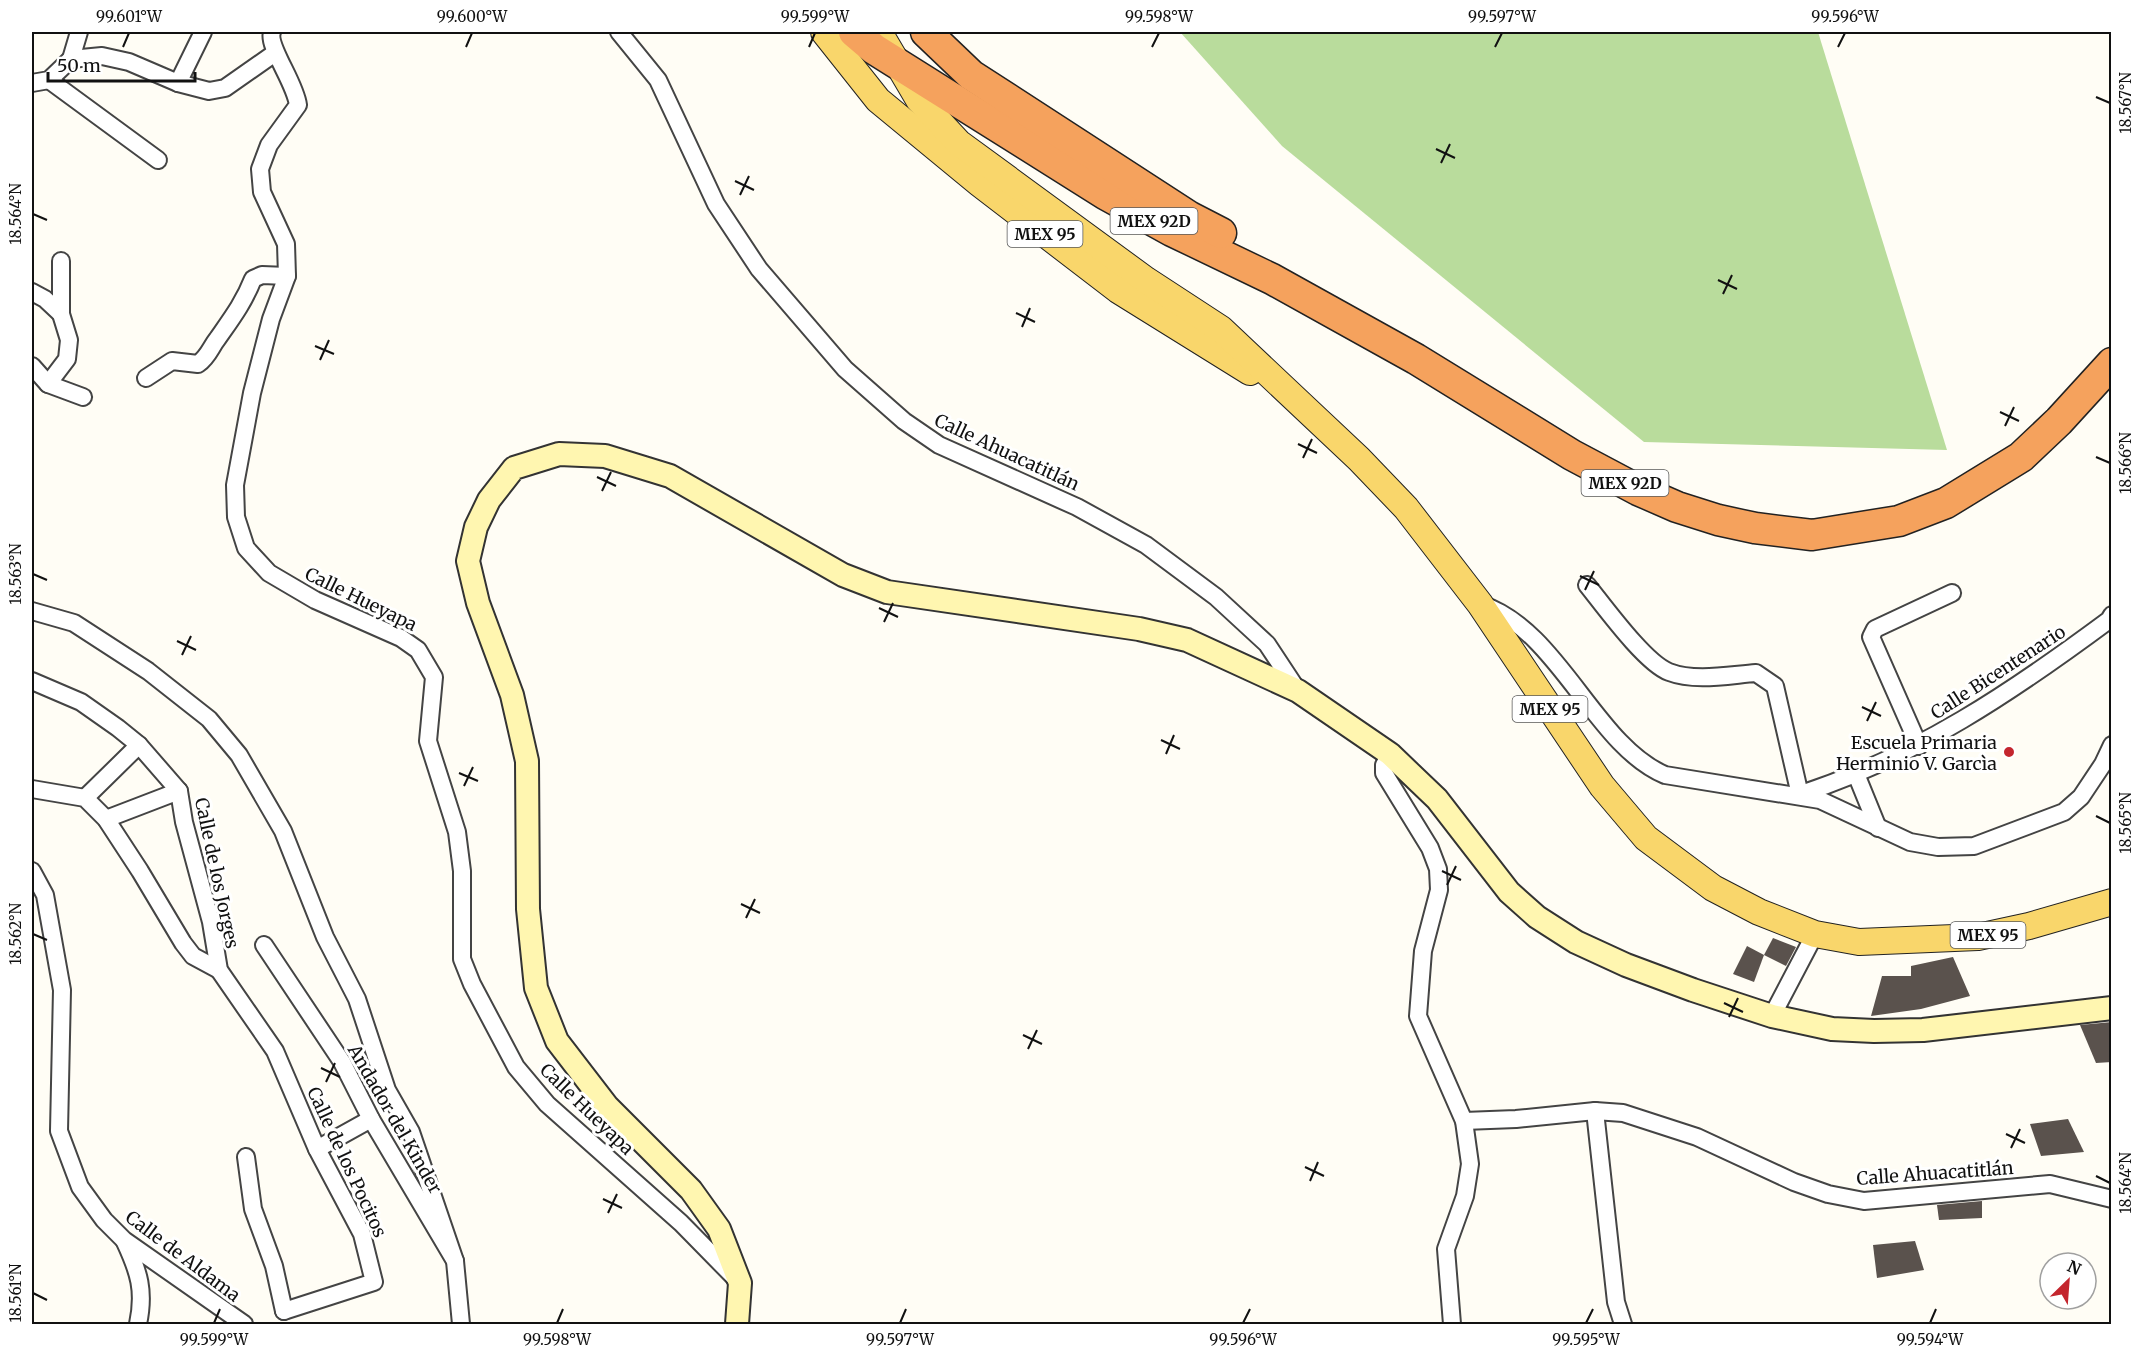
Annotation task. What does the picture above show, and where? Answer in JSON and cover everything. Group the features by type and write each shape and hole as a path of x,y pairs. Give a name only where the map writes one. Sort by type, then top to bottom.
{"highway":[{"name":"MEX 92D","path":"854,32 874,50 1105,194 1172,231 1272,279 1416,359 1572,455 1648,495 1718,520 1755,528 1812,535 1899,520 1946,502 2021,458 2059,421 2112,363"},
{"name":"MEX 92D","path":"926,32 970,75 1190,217 1281,263 1358,311 1416,359"}],"main road":[{"name":"MEX 95","path":"824,32 878,100 980,184 1118,290 1297,400"},
{"name":"MEX 95","path":"879,32 919,100 959,143 1136,273 1221,330 1359,459 1406,508 1480,604 1586,762 1646,838 1713,888 1759,912 1815,934 1859,942 1978,937 2112,902"},
{"path":"737,1324 740,1283 719,1228 691,1190 607,1106 556,1041 536,988 528,909 527,761 512,695 478,603 468,561 476,526 489,500 514,468 559,454 605,456 670,476 843,575 887,592 1138,629 1186,640 1298,691 1390,754 1437,799 1509,892 1537,917 1576,942 1626,965 1772,1016 1832,1029 1923,1030 2112,1008"}],"street":[{"path":"32,83 49,80 71,59 80,32"},
{"path":"178,83 203,32"},
{"path":"71,59 102,56 129,62 178,83 209,91 225,88 275,53 270,38 272,32"},
{"name":"Calle Ahuacatitlán","path":"619,32 658,81 716,204 759,269 845,369 904,421 939,445 1077,507 1146,545 1216,597 1267,645 1298,691"},
{"name":"Calle Hueyapa","path":"275,53 286,67 297,92 298,105 269,145 260,169 262,192 286,244 287,276 260,360 235,485 236,518 246,548 269,573 278,579 315,600 401,638 418,650 434,676 428,741 457,832 462,871 462,959 472,984 516,1067 547,1104 681,1223 740,1283"},
{"path":"49,80 158,160"},
{"path":"48,384 67,359 69,340 61,314 61,261"},
{"path":"146,378 172,361 198,364 203,361 244,303 253,279 262,275 287,276"},
{"path":"32,292 45,299 61,314"},
{"path":"32,366 48,384 83,397"},
{"path":"1587,585 1633,640 1669,672 1701,676 1756,673 1766,678 1774,686 1800,795"},
{"path":"1919,746 1871,637 1875,629 1952,592"},
{"path":"1480,604 1506,614 1519,625 1573,682 1633,756 1650,768 1665,775 1800,795 1841,809 1910,842 1938,847 1974,846 2064,812 2082,797 2112,745"},
{"path":"32,611 74,623 148,671 209,719 239,755 283,831 325,937 357,999 387,1090 411,1132 455,1261"},
{"name":"Calle Bicentenario","path":"1800,795 1856,774 1919,746 1975,714 2046,666 2109,620 2112,615"},
{"name":"Calle de los Jorges","path":"32,681 81,702 139,745 179,791 188,840 211,921 219,970"},
{"path":"85,798 139,745"},
{"path":"1390,754 1384,765 1384,773 1430,848 1438,869 1439,890 1423,951 1418,1016 1464,1121 1470,1164 1465,1196 1446,1250 1452,1324"},
{"path":"1856,774 1878,828"},
{"path":"32,789 85,798 106,819 183,944 193,956 219,970"},
{"path":"106,819 179,791"},
{"name":"Calle de Aldama","path":"32,871 45,895 63,990 59,1131 80,1187 104,1220 124,1240 244,1324"},
{"path":"1772,1016 1815,934"},
{"name":"Andador del Kinder","path":"264,945 342,1062 371,1119 455,1261 461,1324"},
{"name":"Calle de los Pocitos","path":"219,970 275,1051 317,1149 362,1234 374,1282 281,1318"},
{"path":"1595,1111 1616,1302 1623,1324"},
{"name":"Calle Ahuacatitlán","path":"1464,1121 1516,1119 1595,1111 1623,1113 1654,1121 1697,1137 1794,1182 1828,1194 1864,1201 2050,1184 2112,1199"},
{"path":"317,1149 371,1119"},
{"path":"246,1157 253,1209 274,1266 281,1318"},
{"path":"124,1240 140,1275 141,1302 138,1324"}],"green space":[{"path":"1180,32 1818,32 1947,450 1644,442 1282,146"}],"building":[{"path":"1773,938 1796,947 1786,966 1764,955"},
{"path":"1747,946 1764,955 1754,982 1733,974"},
{"path":"1953,957 1970,996 1921,1009 1871,1016 1882,976 1911,976 1911,966"},
{"path":"2112,1022 2112,1062 2096,1063 2080,1025"},
{"path":"2068,1119 2084,1152 2041,1156 2030,1124"},
{"path":"1982,1201 1982,1218 1939,1220 1937,1205"},
{"path":"1915,1241 1924,1270 1877,1278 1873,1245"}],"place":[{"name":"Escuela Primaria Herminio V. Garcìa","path":"2009,752"}]}
